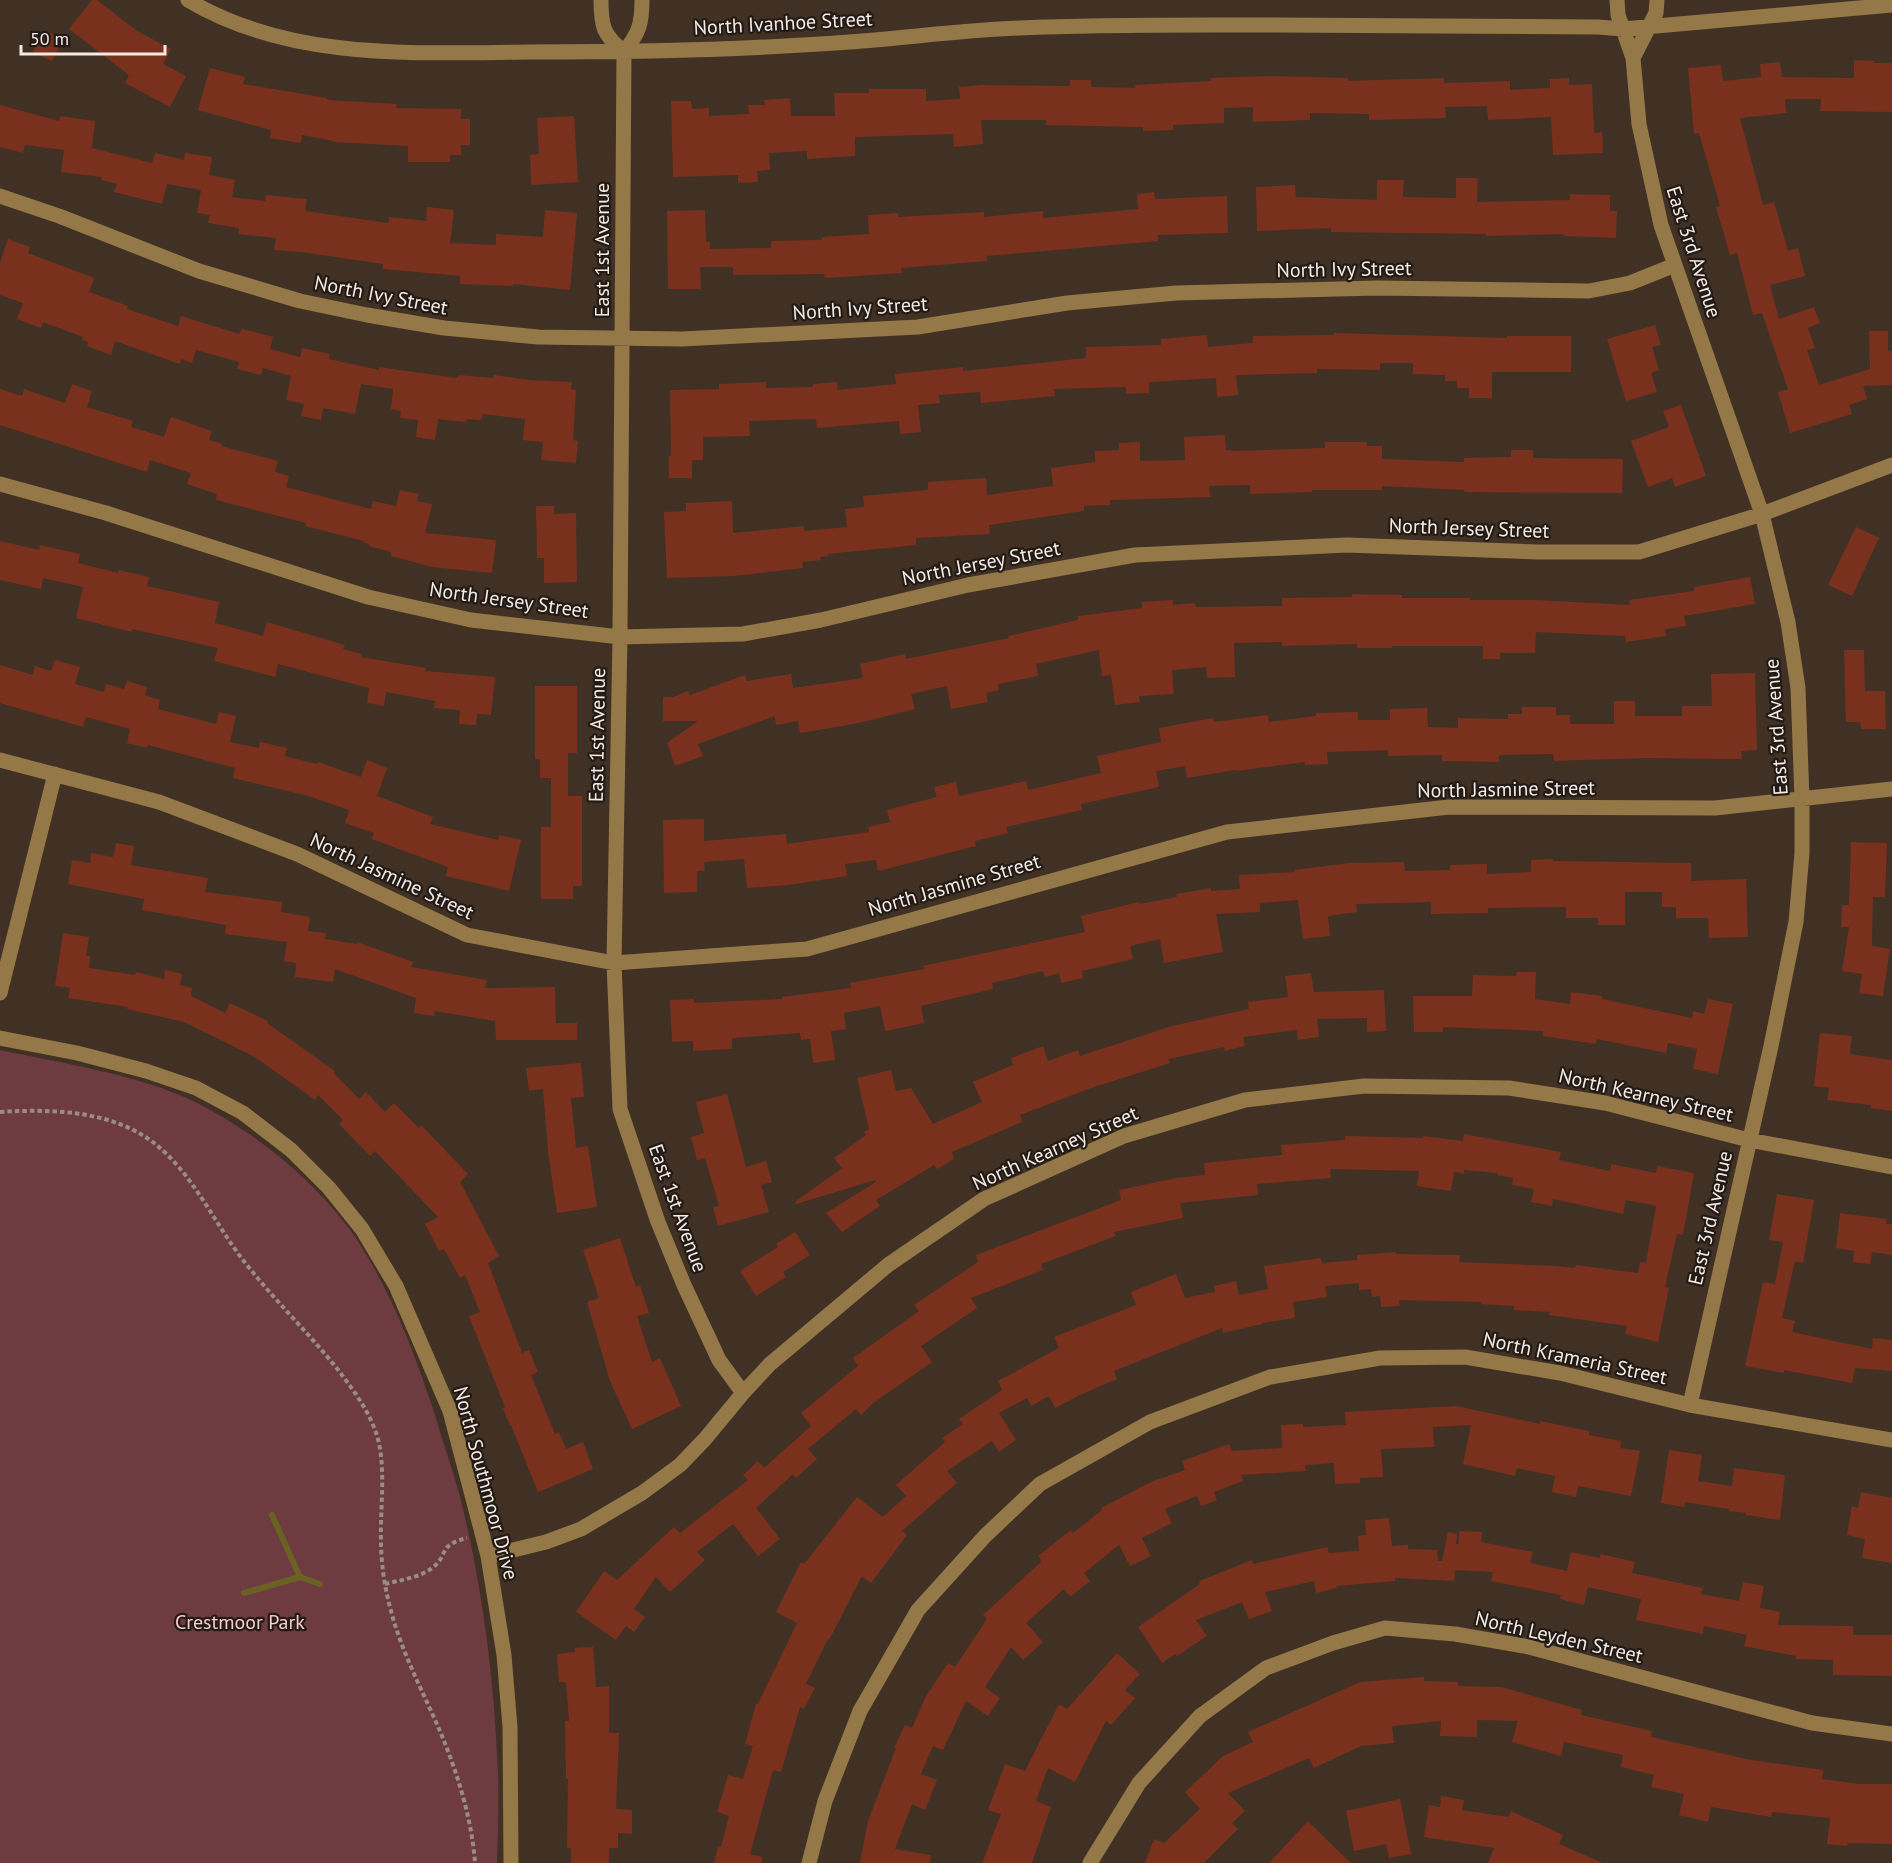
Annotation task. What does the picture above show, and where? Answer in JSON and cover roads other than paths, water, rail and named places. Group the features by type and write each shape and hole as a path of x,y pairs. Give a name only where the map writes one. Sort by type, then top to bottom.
{"street":[{"name":"North Ivanhoe Street","path":"188,0 218,15 264,32 299,41 340,48 408,53 624,52 758,48 972,31 1100,25 1598,27 1623,29 1892,6"},
{"path":"602,0 605,32 612,42 624,52 635,38 641,25 642,0"},
{"name":"East 3rd Avenue","path":"1617,0 1618,15 1633,58 1644,154 1661,225 1762,514 1788,622 1798,688 1802,853 1796,922 1771,1046 1690,1405"},
{"path":"1633,58 1656,13 1657,0"},
{"name":"East 1st Avenue","path":"624,52 620,637 614,963 620,1109 658,1222 684,1286 719,1360 743,1393"},
{"name":"North Ivy Street","path":"0,196 59,216 199,271 268,292 397,321 482,333 538,337 622,339 792,334 918,327 1067,303 1176,293 1377,288 1589,291 1630,283 1674,265"},
{"name":"North Jersey Street","path":"0,484 83,507 368,597 471,620 620,637 743,634 821,620 968,585 1135,555 1347,545 1537,552 1639,552 1762,514 1892,465"},
{"name":"North Jasmine Street","path":"0,760 159,802 297,854 467,935 614,963 807,948 1227,832 1449,807 1715,808 1892,789"},
{"path":"0,993 55,774"},
{"name":"North Southmoor Drive","path":"0,1038 78,1053 146,1071 196,1088 243,1113 291,1150 329,1188 362,1229 396,1286 450,1411 488,1556 504,1655 510,1727 512,1863"},
{"name":"North Kearney Street","path":"488,1556 546,1542 581,1529 642,1493 680,1465 770,1364 888,1265 984,1199 1124,1136 1245,1100 1364,1086 1509,1088 1605,1103 1749,1140 1892,1167"},
{"name":"North Krameria Street","path":"809,1863 825,1801 860,1712 918,1610 984,1536 1040,1484 1150,1422 1270,1377 1380,1358 1466,1357 1560,1372 1690,1405 1892,1440"},
{"name":"North Leyden Street","path":"1090,1863 1139,1783 1200,1716 1266,1668 1333,1643 1385,1628 1455,1634 1529,1647 1812,1723 1892,1734"}],"waterway":[{"path":"272,1515 300,1577"},
{"path":"244,1593 300,1577 320,1584"}],"park label":[{"name":"Crestmoor Park","path":"240,1622"}]}
